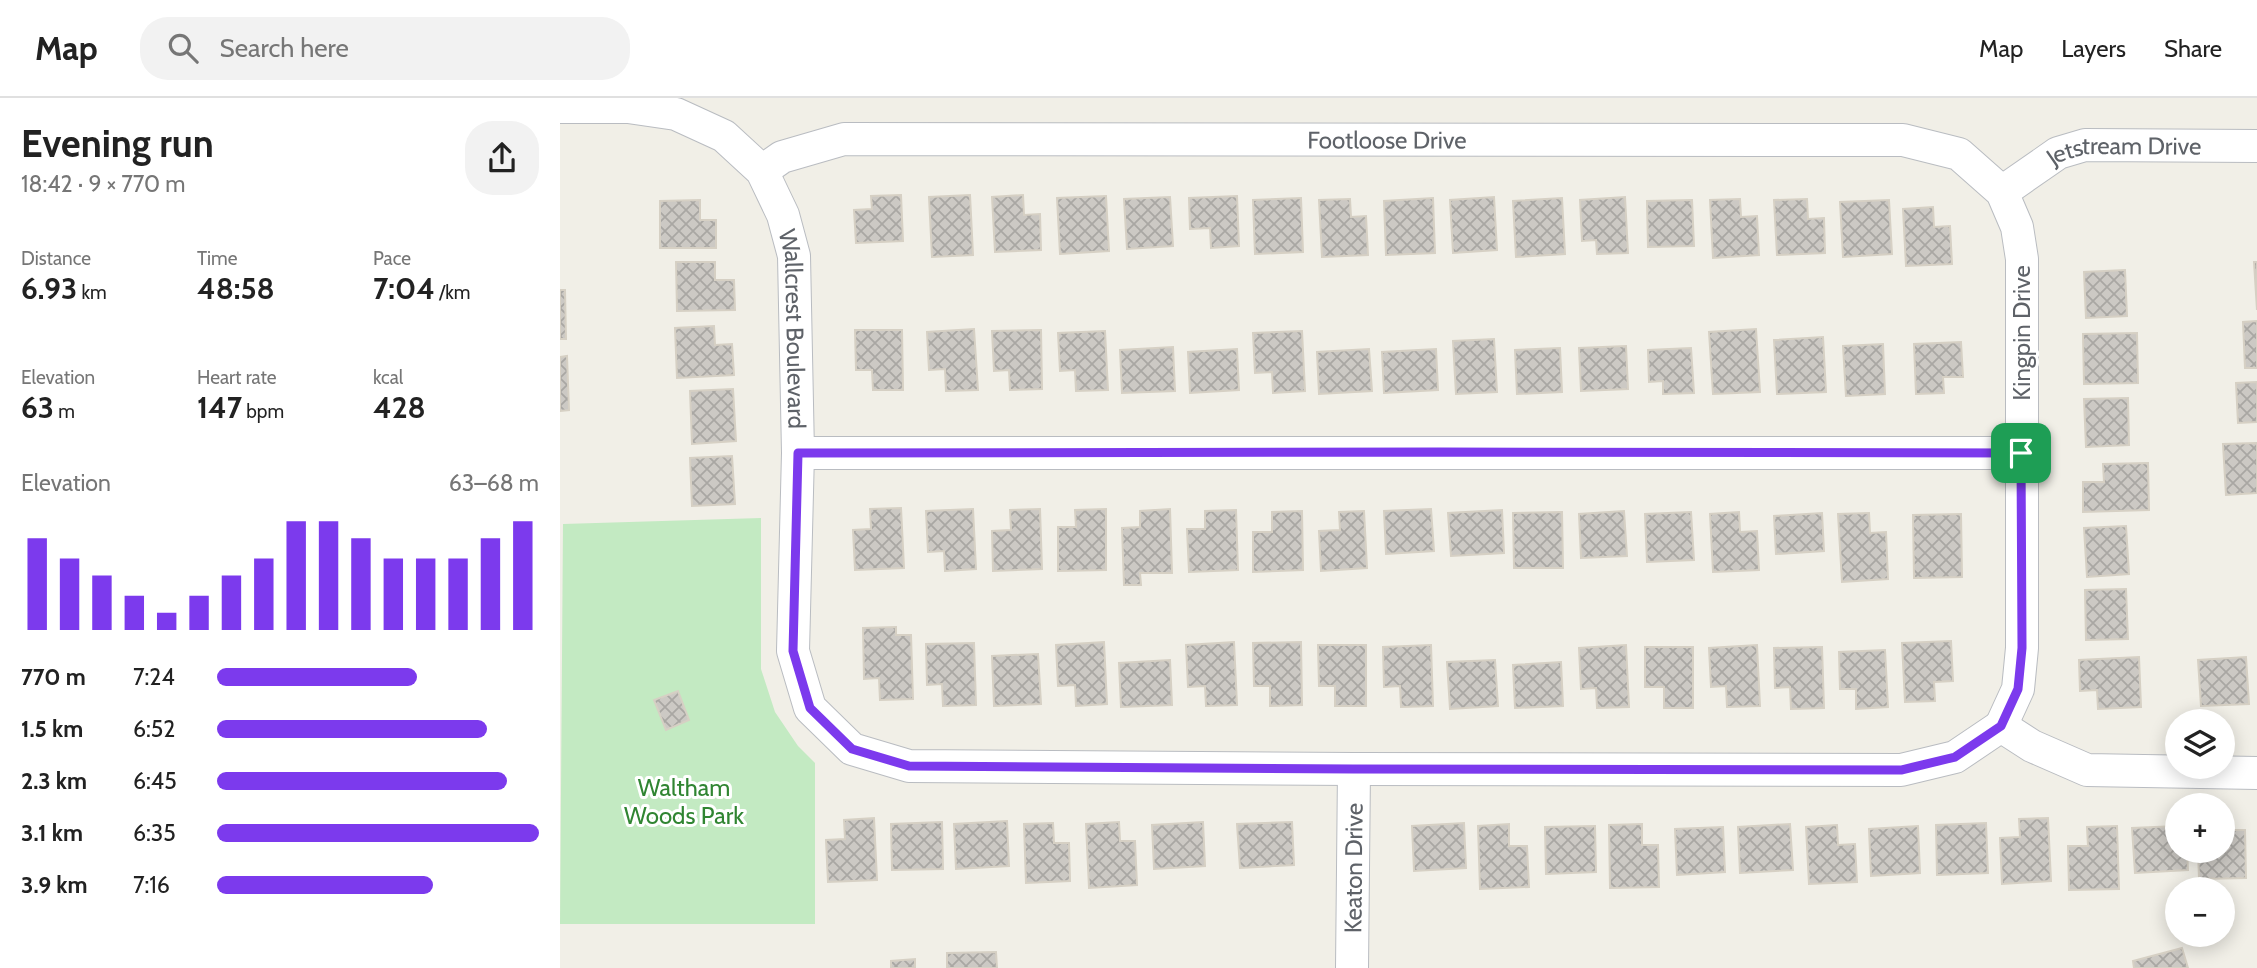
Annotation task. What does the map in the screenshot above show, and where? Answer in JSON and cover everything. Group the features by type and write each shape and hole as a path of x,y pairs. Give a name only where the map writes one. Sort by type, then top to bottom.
{"street":[{"name":"Wallcrest Boulevard","path":"560,107 628,107 676,114 724,136 762,171 783,215 794,256 798,453 793,651 810,708 852,749 909,766 1901,770 1955,757 2001,726"},
{"name":"Footloose Drive","path":"762,171 782,157 844,139 1903,140 1959,154 2002,191"},
{"name":"Jetstream Drive","path":"2002,191 2058,153 2085,145 2257,146"},
{"name":"Kingpin Drive","path":"2001,726 2018,689 2022,648 2022,259 2017,227 2002,191"},
{"path":"798,453 2021,453"},
{"path":"2001,726 2032,746 2087,769 2257,773"},
{"name":"Keaton Drive","path":"1352,968 1353,769"}],"green space":[{"name":"Waltham Woods Park","path":"761,518 761,669 775,712 798,746 815,763 815,924 560,924 563,524"}],"building":[{"path":"901,195 903,241 856,243 854,210 872,209 871,196"},
{"path":"970,195 973,255 932,257 929,197"},
{"path":"1023,195 1024,215 1040,214 1041,250 995,252 992,197"},
{"path":"1106,196 1109,251 1060,254 1057,198"},
{"path":"1237,196 1239,246 1211,248 1210,228 1190,229 1189,198"},
{"path":"1170,197 1173,246 1127,249 1124,199"},
{"path":"1494,197 1497,250 1453,253 1450,200"},
{"path":"1625,197 1628,253 1597,254 1596,240 1582,241 1580,200"},
{"path":"1301,198 1303,252 1255,254 1253,200"},
{"path":"1433,198 1435,253 1386,255 1384,201"},
{"path":"1562,198 1565,254 1516,257 1513,201"},
{"path":"1350,199 1351,217 1366,216 1368,255 1322,257 1319,200"},
{"path":"1740,199 1741,217 1757,216 1759,255 1713,258 1710,200"},
{"path":"1807,199 1808,219 1824,218 1825,253 1777,255 1774,200"},
{"path":"700,200 700,220 716,220 716,248 660,248 660,201"},
{"path":"1692,200 1694,246 1648,247 1647,201"},
{"path":"1889,200 1892,254 1843,257 1840,202"},
{"path":"1933,207 1934,227 1950,226 1952,264 1906,266 1903,209"},
{"path":"676,262 715,262 715,280 734,280 735,310 677,311"},
{"path":"2254,262 2257,262 2257,310"},
{"path":"2125,270 2127,316 2086,318 2084,272"},
{"path":"560,290 565,290 566,339 560,339"},
{"path":"2257,321 2257,368 2245,368 2243,322"},
{"path":"714,326 715,345 732,344 734,375 677,378 675,328"},
{"path":"974,329 978,390 946,391 945,369 929,370 927,332"},
{"path":"1756,329 1760,392 1713,394 1709,332"},
{"path":"855,330 902,330 903,390 873,390 872,370 856,370"},
{"path":"1041,330 1042,389 1010,390 1009,370 994,371 992,331"},
{"path":"1105,331 1108,390 1076,391 1075,370 1060,371 1058,333"},
{"path":"1302,331 1305,391 1273,393 1272,372 1255,373 1253,333"},
{"path":"2137,333 2138,383 2084,384 2083,334"},
{"path":"1823,337 1826,392 1777,394 1774,340"},
{"path":"1494,339 1497,392 1456,394 1453,341"},
{"path":"1961,342 1963,377 1943,377 1944,393 1916,394 1914,344"},
{"path":"1883,344 1885,394 1846,396 1843,346"},
{"path":"1626,346 1628,389 1581,391 1579,348"},
{"path":"1173,347 1175,391 1122,393 1120,350"},
{"path":"1560,348 1562,392 1517,394 1515,350"},
{"path":"1691,348 1694,393 1663,394 1663,381 1649,382 1648,350"},
{"path":"1237,349 1239,390 1190,393 1188,352"},
{"path":"1369,349 1372,391 1319,394 1317,352"},
{"path":"1436,349 1438,390 1384,393 1382,352"},
{"path":"567,356 569,410 560,411 560,357"},
{"path":"2257,382 2257,422 2238,423 2236,383"},
{"path":"733,389 736,441 692,444 690,391"},
{"path":"2128,398 2129,445 2086,447 2084,399"},
{"path":"2257,443 2257,493 2226,495 2223,444"},
{"path":"732,456 735,504 692,506 690,458"},
{"path":"2148,463 2149,510 2083,512 2083,482 2104,482 2103,464"},
{"path":"901,508 904,568 855,570 853,530 871,529 870,509"},
{"path":"973,509 976,569 945,571 944,551 928,552 926,511"},
{"path":"1040,509 1042,569 993,571 992,531 1011,530 1010,510"},
{"path":"1106,509 1106,570 1058,571 1058,527 1076,527 1075,510"},
{"path":"1170,509 1172,573 1140,573 1141,585 1124,585 1122,528 1140,527 1140,511"},
{"path":"1431,509 1434,551 1386,554 1384,511"},
{"path":"1236,510 1238,570 1189,572 1187,529 1205,529 1205,511"},
{"path":"1502,510 1504,553 1451,556 1448,513"},
{"path":"1302,511 1303,570 1253,572 1253,532 1272,532 1272,512"},
{"path":"1364,511 1367,568 1321,571 1319,531 1340,530 1339,512"},
{"path":"1624,511 1627,556 1581,558 1579,514"},
{"path":"1562,512 1563,568 1514,568 1513,513"},
{"path":"1691,512 1694,560 1647,562 1645,514"},
{"path":"1739,512 1740,532 1757,531 1759,570 1713,572 1710,514"},
{"path":"1822,513 1824,551 1776,554 1774,516"},
{"path":"1869,513 1870,533 1886,532 1888,579 1842,582 1838,514"},
{"path":"1961,514 1962,577 1914,578 1913,515"},
{"path":"2126,526 2129,574 2087,577 2084,528"},
{"path":"2126,589 2128,639 2086,640 2085,590"},
{"path":"896,627 896,635 911,635 913,699 880,700 879,678 864,679 863,628"},
{"path":"1951,641 1953,681 1934,682 1935,701 1905,702 1902,643"},
{"path":"1104,642 1107,704 1076,706 1075,685 1058,686 1056,645"},
{"path":"1234,642 1237,705 1206,706 1205,686 1188,687 1186,645"},
{"path":"1301,642 1302,705 1270,706 1270,686 1254,686 1253,643"},
{"path":"974,643 976,705 943,706 942,684 927,685 926,644"},
{"path":"1318,645 1366,645 1366,706 1335,706 1335,686 1319,686"},
{"path":"1431,645 1433,706 1401,707 1400,686 1384,687 1383,647"},
{"path":"1626,645 1629,707 1597,708 1596,688 1581,689 1579,648"},
{"path":"1757,645 1760,706 1727,707 1726,686 1711,687 1709,648"},
{"path":"1645,647 1693,647 1693,708 1664,708 1664,687 1645,687"},
{"path":"1822,647 1824,708 1791,709 1790,687 1775,688 1774,648"},
{"path":"1885,650 1888,707 1856,709 1856,689 1840,689 1839,652"},
{"path":"1038,654 1041,704 994,706 992,656"},
{"path":"2139,657 2141,707 2098,709 2097,690 2080,691 2079,660"},
{"path":"2246,657 2249,704 2201,706 2198,660"},
{"path":"1170,660 1172,705 1121,707 1119,663"},
{"path":"1495,660 1498,706 1450,709 1447,662"},
{"path":"1561,662 1563,706 1515,708 1513,665"},
{"path":"678,691 689,720 666,730 654,700"},
{"path":"874,818 877,880 828,882 826,840 845,839 844,820"},
{"path":"2048,818 2051,881 2002,884 2000,838 2020,837 2019,819"},
{"path":"1007,821 1009,866 956,869 954,824"},
{"path":"942,822 943,869 892,870 891,824"},
{"path":"1119,822 1120,841 1135,841 1137,885 1089,888 1086,824"},
{"path":"1203,822 1205,866 1154,869 1152,825"},
{"path":"1292,822 1294,865 1240,868 1237,824"},
{"path":"1053,823 1054,843 1069,843 1070,881 1026,883 1024,824"},
{"path":"1464,823 1466,868 1414,871 1412,826"},
{"path":"1986,823 1988,873 1937,875 1936,825"},
{"path":"1509,824 1509,846 1527,846 1529,887 1480,889 1478,826"},
{"path":"1642,824 1642,845 1658,845 1659,887 1610,888 1609,825"},
{"path":"1790,824 1793,870 1740,873 1738,827"},
{"path":"1837,825 1838,845 1855,844 1857,882 1809,884 1806,827"},
{"path":"1595,826 1596,872 1546,874 1545,827"},
{"path":"1918,826 1920,873 1871,876 1869,829"},
{"path":"2117,826 2119,889 2069,890 2068,846 2088,846 2087,827"},
{"path":"1723,827 1725,872 1677,875 1675,829"},
{"path":"2165,827 2165,863 2188,863 2188,870 2135,873 2132,828"},
{"path":"2235,830 2245,830 2246,878 2199,877 2198,863 2235,863"},
{"path":"2182,948 2188,968 2134,968 2133,961"},
{"path":"996,952 997,968 947,968 947,953"},
{"path":"915,959 915,968 891,968 891,961"}],"route":[{"path":"798,453 2021,453 2022,648 2018,689 2001,726 1955,757 1901,770 909,766 852,749 810,708 793,651 798,453"}]}
